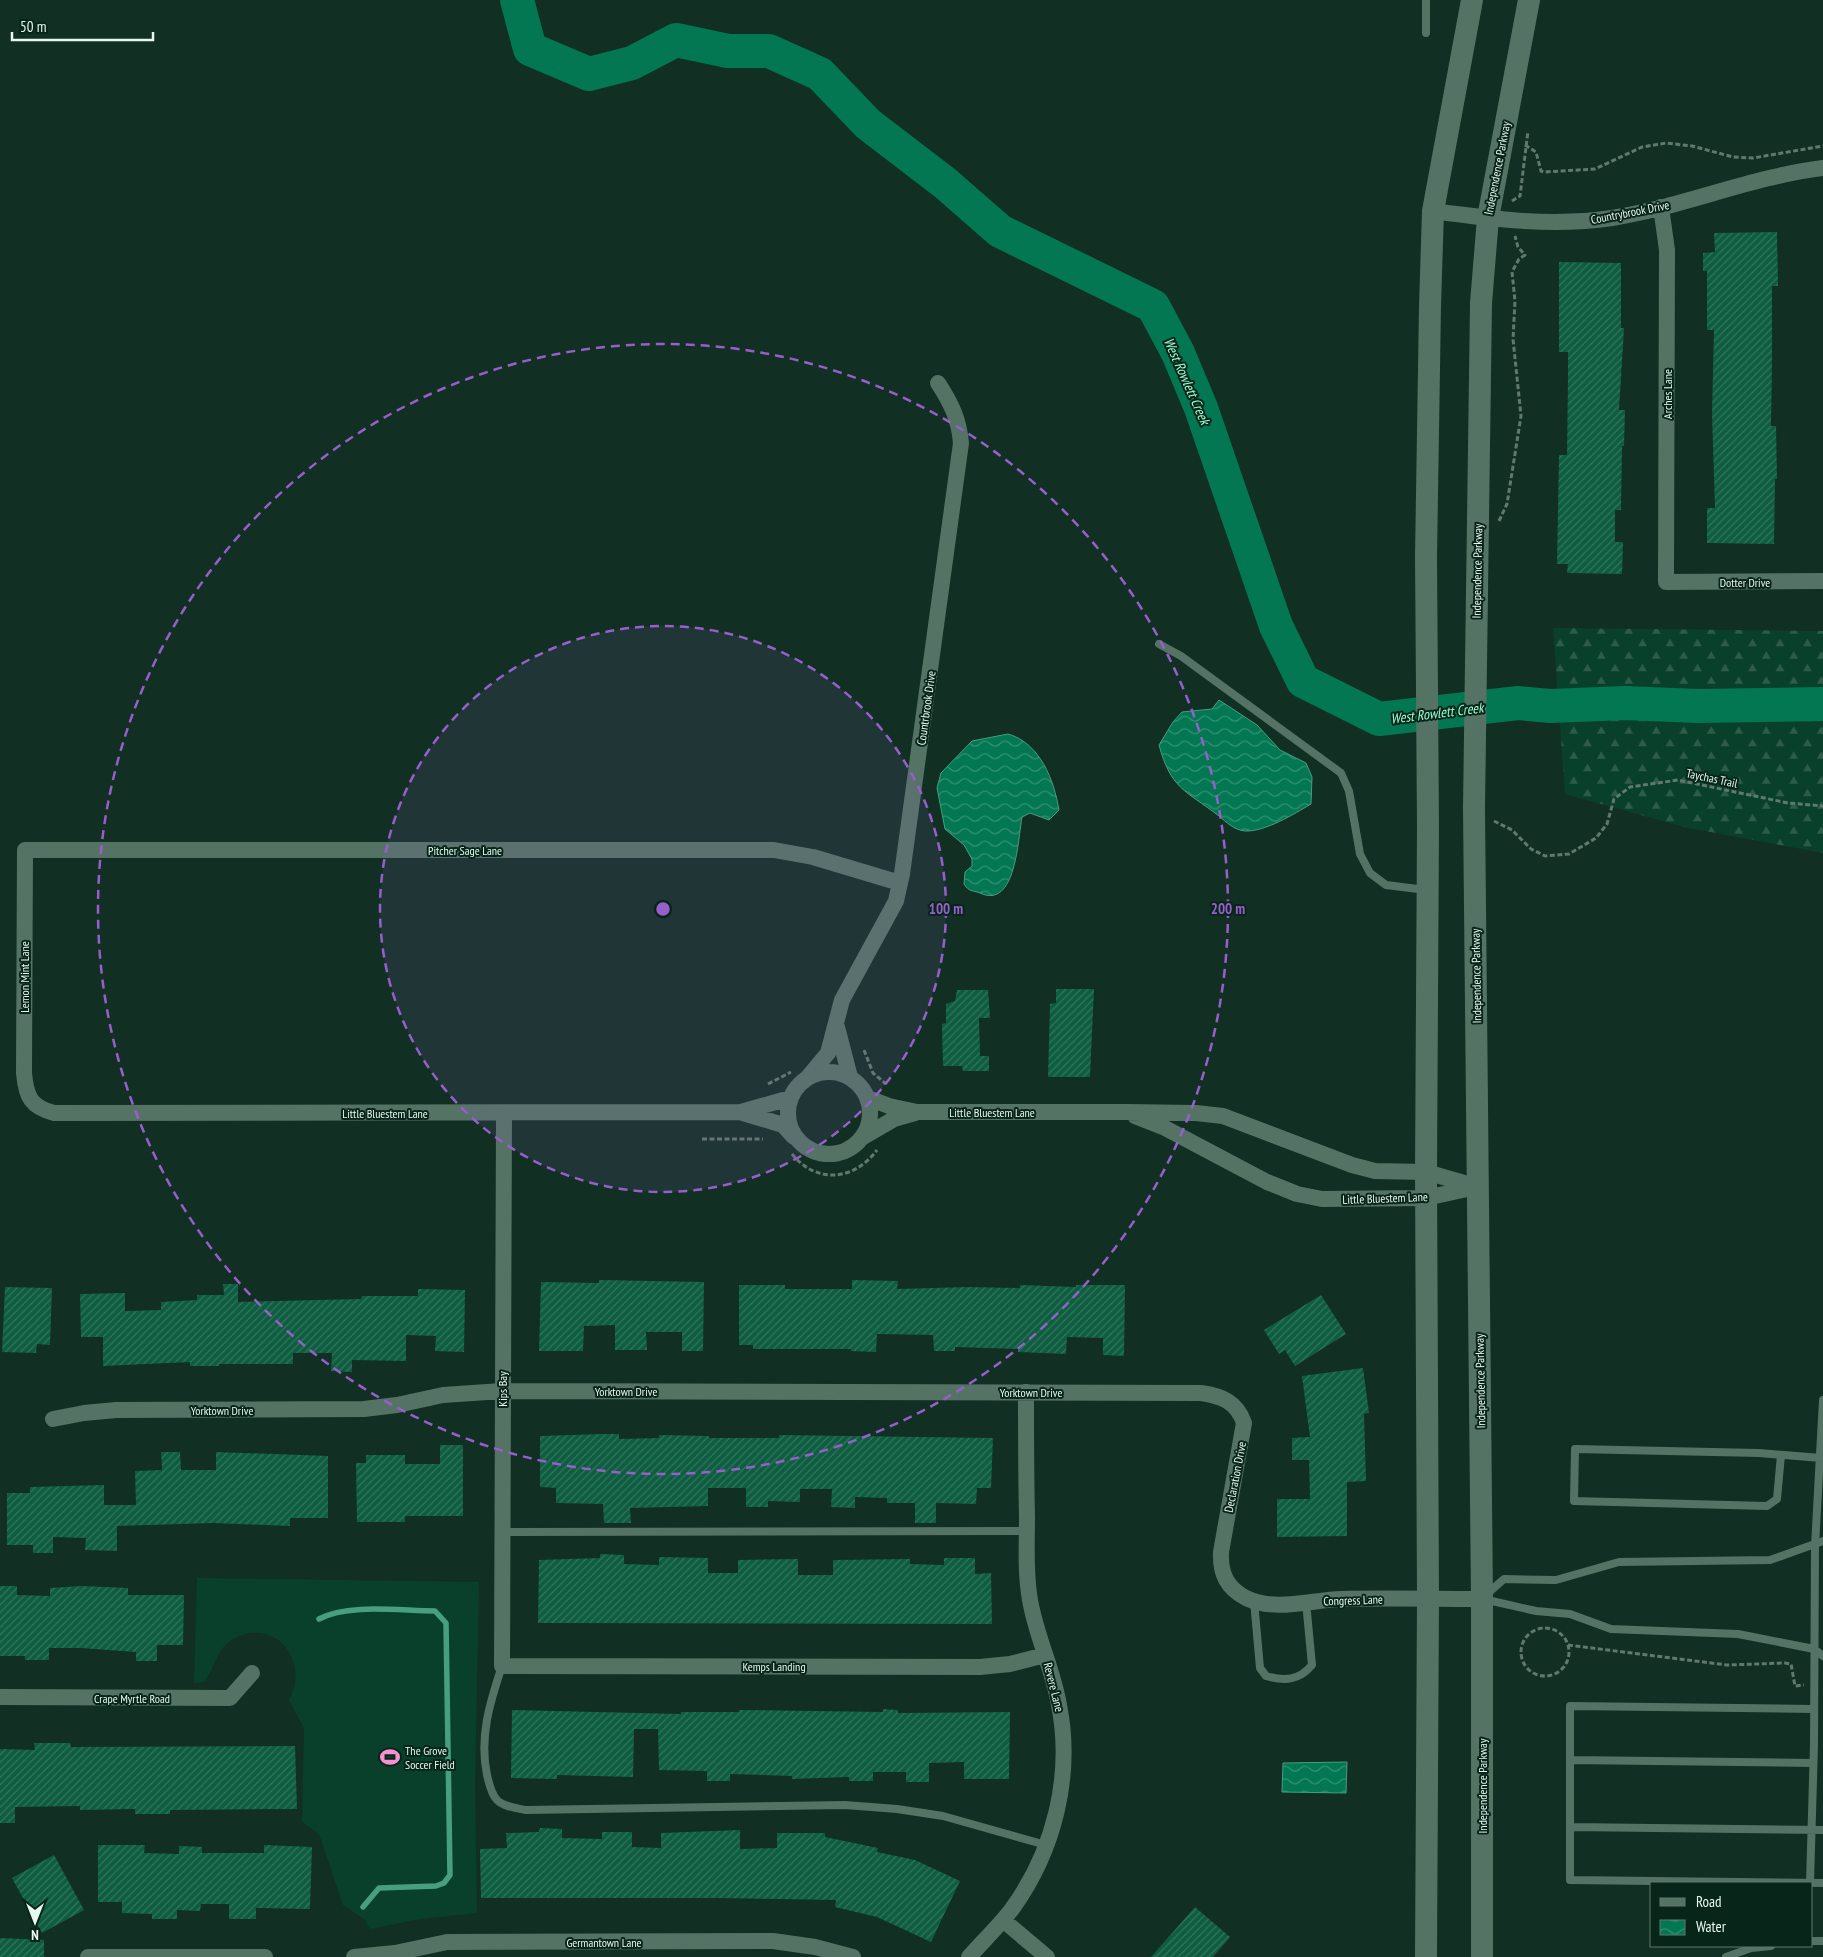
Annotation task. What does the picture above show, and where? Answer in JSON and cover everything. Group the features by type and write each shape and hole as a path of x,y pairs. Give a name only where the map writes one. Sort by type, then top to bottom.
{"main road":[{"path":"1426,1957 1428,827 1426,557 1433,211 1472,0"},
{"name":"Independence Parkway","path":"1482,1957 1482,1599 1474,808 1481,303 1488,218 1529,0"}],"street":[{"name":"Countrybrook Drive","path":"1433,211 1510,220 1586,221 1661,207 1773,176 1823,168"},
{"name":"Arches Lane","path":"1661,207 1667,250 1666,582"},
{"name":"Countrbrook Drive","path":"808,1077 828,1053 837,1025 842,1000 896,901 900,882 908,839 961,443 959,424 952,405 938,383"},
{"name":"Dotter Drive","path":"1666,582 1823,581"},
{"name":"Pitcher Sage Lane","path":"25,850 774,850 813,857 900,882"},
{"name":"Lemon Mint Lane","path":"25,850 24,1073 25,1089 32,1102"},
{"name":"Countrbrook Drive","path":"837,1025 850,1077"},
{"path":"822,1072 836,1072 850,1077 861,1086 868,1098 871,1112 869,1126 863,1137 854,1147 842,1153 829,1155 816,1153 804,1147 795,1137 789,1126 787,1112 790,1098 797,1086 808,1077 822,1072"},
{"name":"Little Bluestem Lane","path":"32,1102 41,1110 54,1113 741,1112 790,1098"},
{"name":"Little Bluestem Lane","path":"868,1098 889,1106 917,1112 1126,1112 1196,1113 1223,1116 1352,1165 1375,1171 1426,1172 1478,1187"},
{"name":"Little Bluestem Lane","path":"741,1112 783,1125 795,1137"},
{"name":"Little Bluestem Lane","path":"863,1137 894,1119 917,1112"},
{"name":"Little Bluestem Lane","path":"1126,1112 1163,1127 1267,1182 1296,1194 1329,1200 1426,1198 1478,1187"},
{"name":"Kips Bay","path":"502,1666 504,1113"},
{"name":"Yorktown Drive","path":"53,1420 84,1413 116,1410 364,1409 397,1405 443,1395 502,1391 1201,1393"},
{"name":"Revere Lane","path":"969,1957 1003,1920 1029,1882 1046,1845 1059,1800 1064,1753 1060,1706 1030,1599 1026,1531 1026,1392"},
{"name":"Declaration Drive","path":"1201,1393 1226,1399 1240,1412 1244,1423 1221,1552 1221,1564 1228,1586"},
{"name":"Congress Lane","path":"1228,1586 1254,1601 1279,1604 1339,1599 1482,1599"},
{"name":"Kemps Landing","path":"502,1666 980,1667 1010,1664 1045,1655"},
{"name":"Crape Myrtle Road","path":"0,1697 230,1698 252,1673"},
{"path":"1003,1920 1047,1957"},
{"name":"Germantown Lane","path":"354,1957 395,1953 448,1942 773,1941 815,1947 853,1957"},
{"path":"88,1957 265,1957"}],"lane":[{"path":"1426,0 1426,32"},
{"path":"1159,644 1180,656 1341,774 1349,791 1360,854 1370,873 1386,885 1428,890"},
{"path":"1810,1882 1814,1745 1815,1546 1823,1400"},
{"path":"1781,1455 1777,1499 1767,1506 1574,1501 1575,1449 1781,1455 1821,1458"},
{"path":"502,1532 1026,1531"},
{"path":"1482,1599 1504,1579 1556,1580 1619,1562 1770,1560 1815,1546 1823,1541"},
{"path":"1482,1599 1536,1611 1570,1614 1611,1630 1738,1634 1814,1650 1823,1656"},
{"path":"1254,1601 1260,1668 1266,1676 1281,1680 1305,1673 1312,1665 1306,1602"},
{"path":"502,1666 488,1709 484,1737 485,1766 489,1787 496,1800 506,1806 526,1810 845,1805 897,1809 944,1816 1046,1845"},
{"path":"1730,1882 1570,1880 1570,1706 1814,1709"},
{"path":"1814,1745 1823,1746"},
{"path":"1571,1760 1813,1763"},
{"path":"1570,1827 1823,1830"},
{"path":"1726,1957 1751,1948 1761,1947"}],"path":[{"path":"1497,527 1507,504 1522,416 1513,339 1515,301 1512,272 1519,259 1525,255 1518,247 1510,220 1512,202 1520,196 1528,131"},
{"path":"1525,145 1536,152 1541,171 1544,172 1594,169 1642,147 1666,143 1692,146 1733,157 1753,158 1823,146"},
{"name":"Taychas Trail","path":"1494,821 1512,830 1531,849 1545,856 1570,854 1596,838 1607,824 1614,799 1630,787 1678,780 1788,803 1823,806"},
{"path":"864,1050 873,1073 883,1084 890,1086"},
{"path":"1544,1627 1553,1628 1561,1634 1568,1645 1568,1660 1564,1668 1549,1676 1541,1676 1527,1669 1520,1654 1521,1646 1527,1635 1536,1629 1544,1627"},
{"path":"1568,1645 1727,1665 1785,1663 1791,1664 1795,1686 1814,1685"}],"green space":[{"path":"1553,628 1823,631 1823,853 1684,827 1565,794"},
{"name":"The Grove Soccer Field","path":"197,1578 479,1582 475,1785 477,1913 420,1919 370,1929 364,1919 343,1905 319,1834 302,1822 304,1728 289,1700 295,1685 295,1670 292,1657 285,1646 275,1638 262,1633 248,1633 227,1643 219,1653 204,1682 194,1683"}],"water":[{"path":"1219,700 1257,725 1280,750 1306,763 1312,777 1311,804 1270,826 1253,831 1245,831 1230,825 1188,794 1174,780 1159,745 1173,722 1182,712 1212,709"},
{"path":"1008,734 1029,745 1044,764 1057,798 1059,810 1049,820 1030,813 1022,817 1013,869 1008,882 1001,891 992,895 971,890 964,884 965,872 972,866 972,859 964,845 945,829 937,788 941,773 972,741"},
{"path":"1347,1762 1346,1793 1282,1792 1283,1763"}],"building":[{"path":"1777,232 1778,286 1772,286 1771,426 1776,426 1777,479 1775,479 1774,544 1707,543 1707,508 1715,508 1712,414 1714,330 1707,330 1707,271 1703,271 1703,253 1715,252 1714,233"},
{"path":"1559,262 1621,263 1621,328 1624,328 1619,410 1625,410 1624,446 1622,446 1621,510 1615,510 1615,542 1623,542 1622,574 1567,573 1568,564 1557,564 1559,455 1567,455 1568,377 1568,352 1559,352"},
{"path":"1056,989 1094,989 1090,1077 1048,1077 1050,1004 1056,1003"},
{"path":"957,990 988,990 990,1018 979,1018 980,1056 989,1056 989,1071 963,1071 962,1066 943,1066 942,1024 946,1023 946,1004 955,1001"},
{"path":"599,1280 704,1282 703,1351 682,1351 682,1332 646,1332 647,1350 615,1350 615,1325 584,1326 583,1351 539,1351 541,1282 599,1283"},
{"path":"852,1280 898,1281 897,1289 1020,1288 1020,1285 1076,1287 1076,1285 1125,1285 1124,1356 1103,1355 1103,1338 1067,1337 1066,1354 1018,1352 1018,1349 955,1347 955,1351 934,1351 933,1335 877,1334 876,1352 851,1351 851,1349 753,1349 753,1345 739,1345 739,1285 785,1285 785,1289 852,1289"},
{"path":"223,1284 238,1284 238,1302 361,1299 362,1296 418,1296 418,1289 465,1290 464,1352 435,1351 436,1336 406,1335 406,1361 352,1360 352,1372 331,1371 332,1353 293,1353 293,1364 190,1366 190,1362 103,1366 103,1337 81,1337 80,1294 125,1293 125,1311 161,1310 161,1302 197,1300 197,1295 224,1295"},
{"path":"5,1287 52,1288 50,1345 37,1344 36,1353 2,1352"},
{"path":"1321,1295 1346,1334 1295,1366 1285,1350 1279,1354 1264,1330"},
{"path":"1363,1368 1369,1413 1364,1414 1366,1481 1347,1482 1347,1536 1277,1537 1277,1499 1310,1499 1309,1460 1292,1460 1292,1438 1310,1437 1302,1376"},
{"path":"619,1434 619,1439 659,1438 659,1435 709,1436 709,1438 779,1438 779,1435 993,1438 991,1488 977,1488 976,1504 936,1503 936,1523 915,1523 915,1503 887,1503 887,1498 855,1497 855,1508 831,1507 832,1489 800,1489 800,1502 768,1501 768,1507 746,1507 746,1488 708,1488 708,1506 630,1508 631,1523 604,1523 603,1504 556,1503 556,1488 540,1487 540,1436"},
{"path":"440,1445 463,1445 463,1516 405,1516 405,1522 357,1522 356,1463 366,1463 366,1455 405,1455 405,1464 440,1464"},
{"path":"161,1452 180,1452 181,1470 216,1470 216,1452 328,1456 328,1518 290,1518 290,1526 213,1523 117,1526 117,1551 85,1550 86,1538 53,1537 53,1553 33,1553 33,1545 7,1545 7,1493 30,1493 30,1487 104,1485 104,1505 136,1505 135,1471 162,1470"},
{"path":"600,1554 624,1555 624,1564 659,1565 659,1557 708,1558 708,1573 738,1573 738,1560 798,1559 798,1575 833,1575 833,1560 910,1559 910,1564 944,1565 944,1558 975,1558 975,1574 991,1573 992,1624 538,1623 539,1560 600,1558"},
{"path":"0,1586 17,1586 17,1595 50,1596 50,1588 83,1586 128,1588 128,1595 184,1595 183,1645 157,1645 157,1661 136,1661 136,1652 81,1648 49,1648 49,1660 25,1660 25,1656 0,1656"},
{"path":"883,1709 898,1710 898,1713 1010,1712 1009,1779 964,1779 964,1762 929,1763 929,1782 906,1782 906,1772 873,1772 873,1781 849,1781 849,1777 792,1779 792,1776 730,1774 730,1781 707,1781 707,1771 659,1770 658,1729 634,1729 633,1777 557,1775 557,1779 511,1778 512,1710 681,1714 681,1712 739,1712 739,1710 883,1712"},
{"path":"34,1743 70,1743 71,1747 295,1746 297,1809 170,1810 170,1814 135,1814 135,1809 80,1810 80,1806 15,1807 15,1823 0,1823 0,1749 35,1750"},
{"path":"540,1828 562,1829 562,1838 602,1839 602,1832 632,1832 632,1847 661,1848 661,1833 740,1830 740,1849 777,1848 777,1833 825,1833 825,1837 878,1848 877,1852 915,1860 960,1881 931,1942 877,1917 835,1907 836,1900 481,1898 480,1849 507,1848 506,1833 539,1832"},
{"path":"98,1845 145,1845 144,1853 179,1854 179,1846 202,1847 202,1853 264,1853 264,1845 312,1847 310,1909 256,1908 256,1919 229,1919 229,1904 201,1904 200,1911 177,1910 177,1919 152,1919 152,1914 122,1913 122,1902 98,1902"},
{"path":"54,1855 84,1910 42,1933 12,1878"},
{"path":"1195,1907 1230,1937 1213,1957 1151,1957"},
{"path":"0,1938 44,1940 44,1957 0,1957"}],"waterway":[{"name":"West Rowlett Creek","path":"517,0 530,49 589,74 632,63 676,40 728,51 769,51 820,74 868,124 945,183 1000,231 1153,306 1178,353 1201,408 1276,626 1303,681 1379,719 1518,703 1550,706 1625,703 1698,706 1823,704"},
{"path":"319,1619 331,1614 359,1609 391,1609 435,1611 446,1623 450,1875 444,1883 436,1886 379,1888 363,1907"}],"place":[{"name":"The Grove Soccer Field","path":"390,1757"}]}
